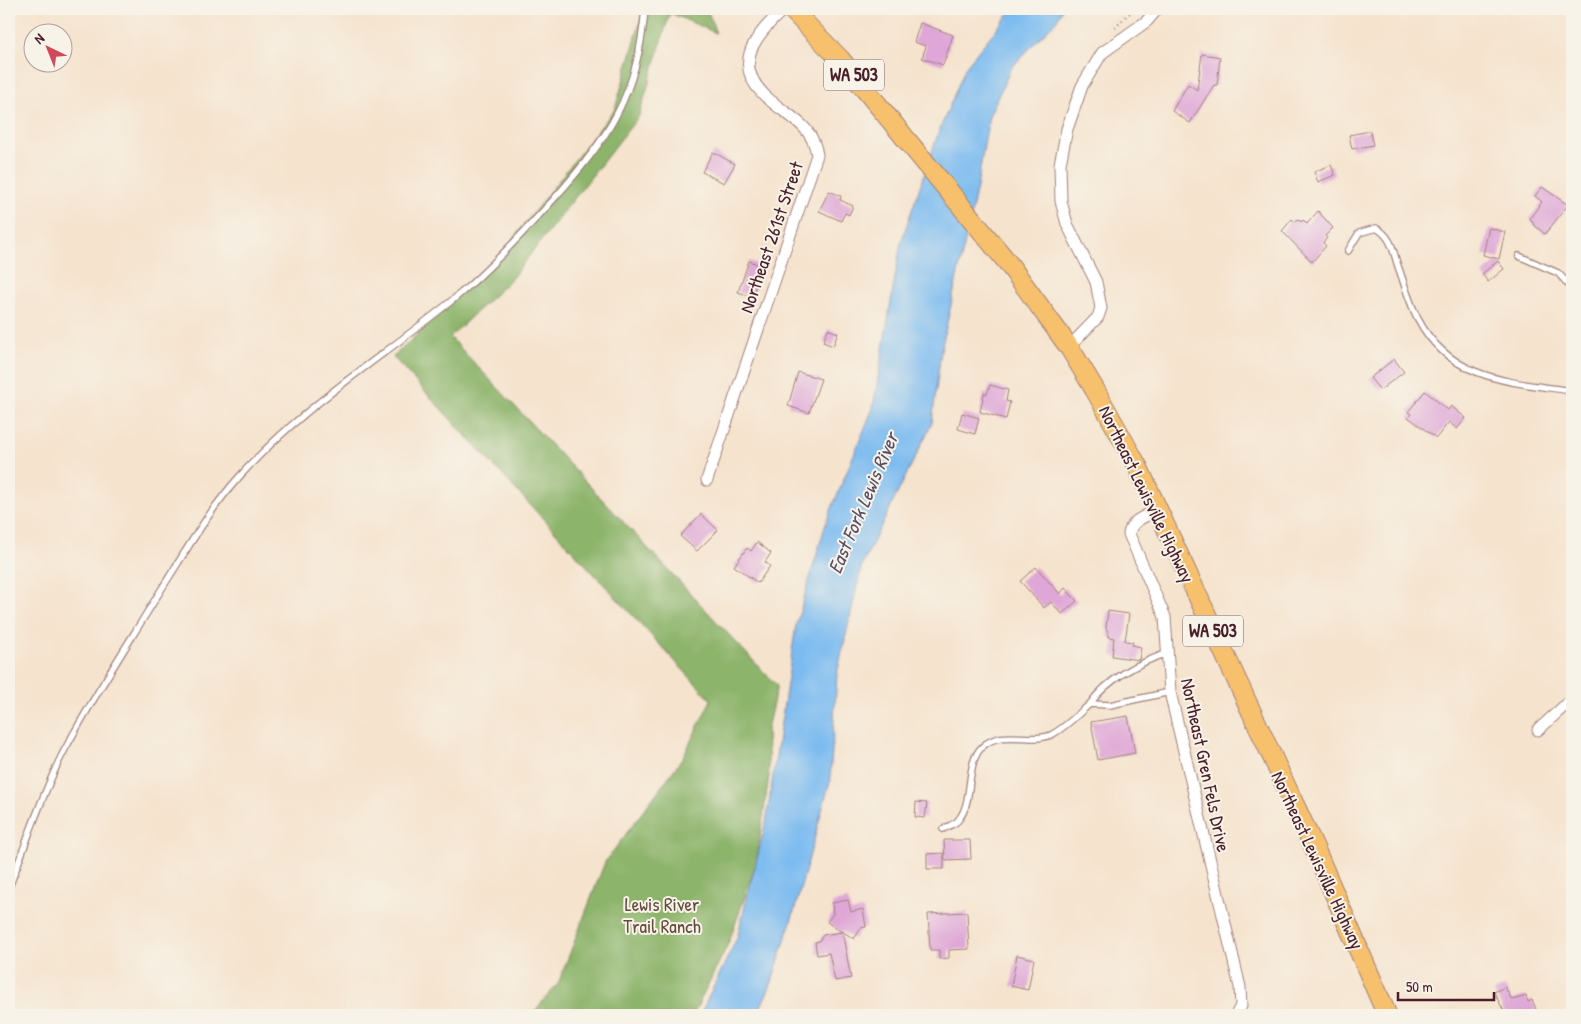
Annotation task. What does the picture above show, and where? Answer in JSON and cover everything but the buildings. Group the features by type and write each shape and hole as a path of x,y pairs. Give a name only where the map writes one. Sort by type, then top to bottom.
{"main road":[{"name":"Northeast Lewisville Highway","path":"791,9 840,59 1008,264 1069,347 1118,429 1158,510 1315,850 1387,1015"}],"street":[{"name":"Northeast 261st Street","path":"707,480 817,155 812,135 800,122 770,101 756,86 749,70 750,53 755,39 763,28 784,9"},
{"path":"1069,347 1098,317 1101,308 1096,282 1067,224 1061,201 1060,164 1067,129 1082,86 1102,53 1147,21 1157,9"},
{"name":"Northeast Gren Fels Drive","path":"1158,510 1136,521 1130,527 1129,534 1165,616 1170,692 1240,987 1241,1006 1236,1015"},
{"path":"1538,730 1572,699"}],"lane":[{"path":"9,887 32,826 66,747 107,676 222,497 259,455 298,419 456,297 510,246 565,187 612,126 625,100 635,75 645,9"},
{"path":"1348,251 1359,233 1376,228 1383,232 1392,244 1413,308 1424,329 1439,348 1458,363 1494,380 1572,391"},
{"path":"1519,256 1558,273 1572,288"},
{"path":"943,829 959,820 966,806 973,768 979,749 990,740 1008,736 1037,738 1052,734 1090,704 1097,692 1147,660 1168,653"},
{"path":"1090,704 1110,705 1170,692"}],"green space":[{"name":"Lewis River Trail Ranch","path":"644,9 707,9 716,33 670,13 639,116 511,279 450,337 777,686 767,729 769,776 756,864 729,942 693,1015 531,1015 558,984 605,862 682,759 711,700 393,357 497,259 615,109"}],"water":[{"name":"East Fork Lewis River","path":"1013,9 1062,9 1057,20 1011,68 989,116 977,187 941,350 932,423 862,565 837,674 830,781 796,905 772,982 757,1015 700,1015 737,938 766,822 796,625 827,520 873,408 901,242 938,134 966,66"}]}
